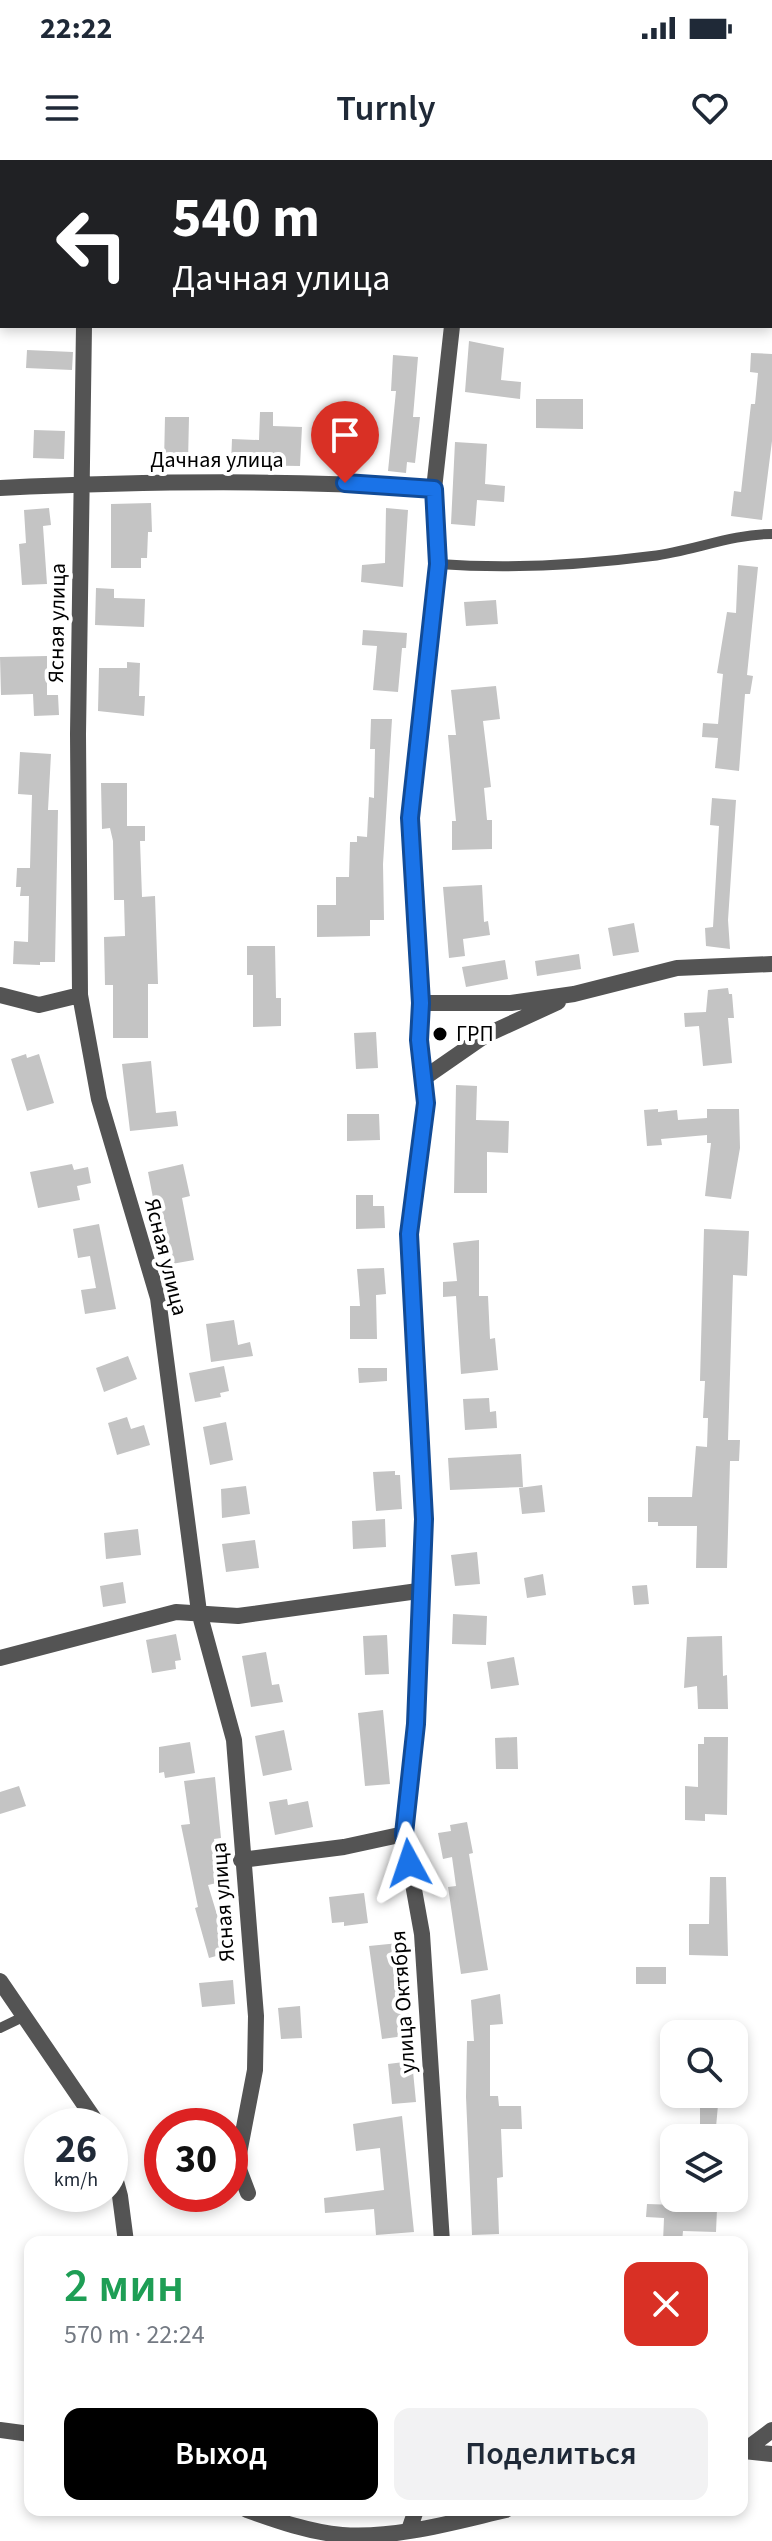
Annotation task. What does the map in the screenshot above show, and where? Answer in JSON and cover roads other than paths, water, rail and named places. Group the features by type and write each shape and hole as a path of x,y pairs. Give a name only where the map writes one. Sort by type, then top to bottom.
{"street":[{"name":"Ясная улица","path":"84,328 80,995 99,1099 158,1298 199,1612 234,1740 241,1860 256,2016 255,2070 248,2108"},
{"name":"улица Октября","path":"442,2236 422,1934 404,1834 416,1724 418,1591 424,1519 409,1234 426,1103 410,818 438,564 434,489 452,328"},
{"name":"Дачная улица","path":"0,488 316,481 434,489"},
{"path":"421,1003 511,1003 574,994 677,968 772,964"},
{"path":"424,1078 486,1035 574,994"},
{"path":"0,995 39,1005 80,995"},
{"path":"0,1658 163,1615 199,1612 238,1616 418,1591"},
{"path":"241,1860 344,1847 404,1834"},
{"path":"0,1981 87,2108"},
{"path":"122,2212 125,2236"},
{"path":"0,2430 24,2433"},
{"path":"748,2447 772,2430"},
{"path":"748,2450 772,2444"},
{"path":"748,2452 772,2454"},
{"path":"265,2516 297,2527 344,2535 409,2530 477,2516"},
{"path":"409,2530 414,2516"}],"lane":[{"path":"438,564 484,567 653,556 751,534 772,534"},
{"path":"0,2028 25,2016"}],"place":[{"name":"ГРП","path":"440,1034"}]}
